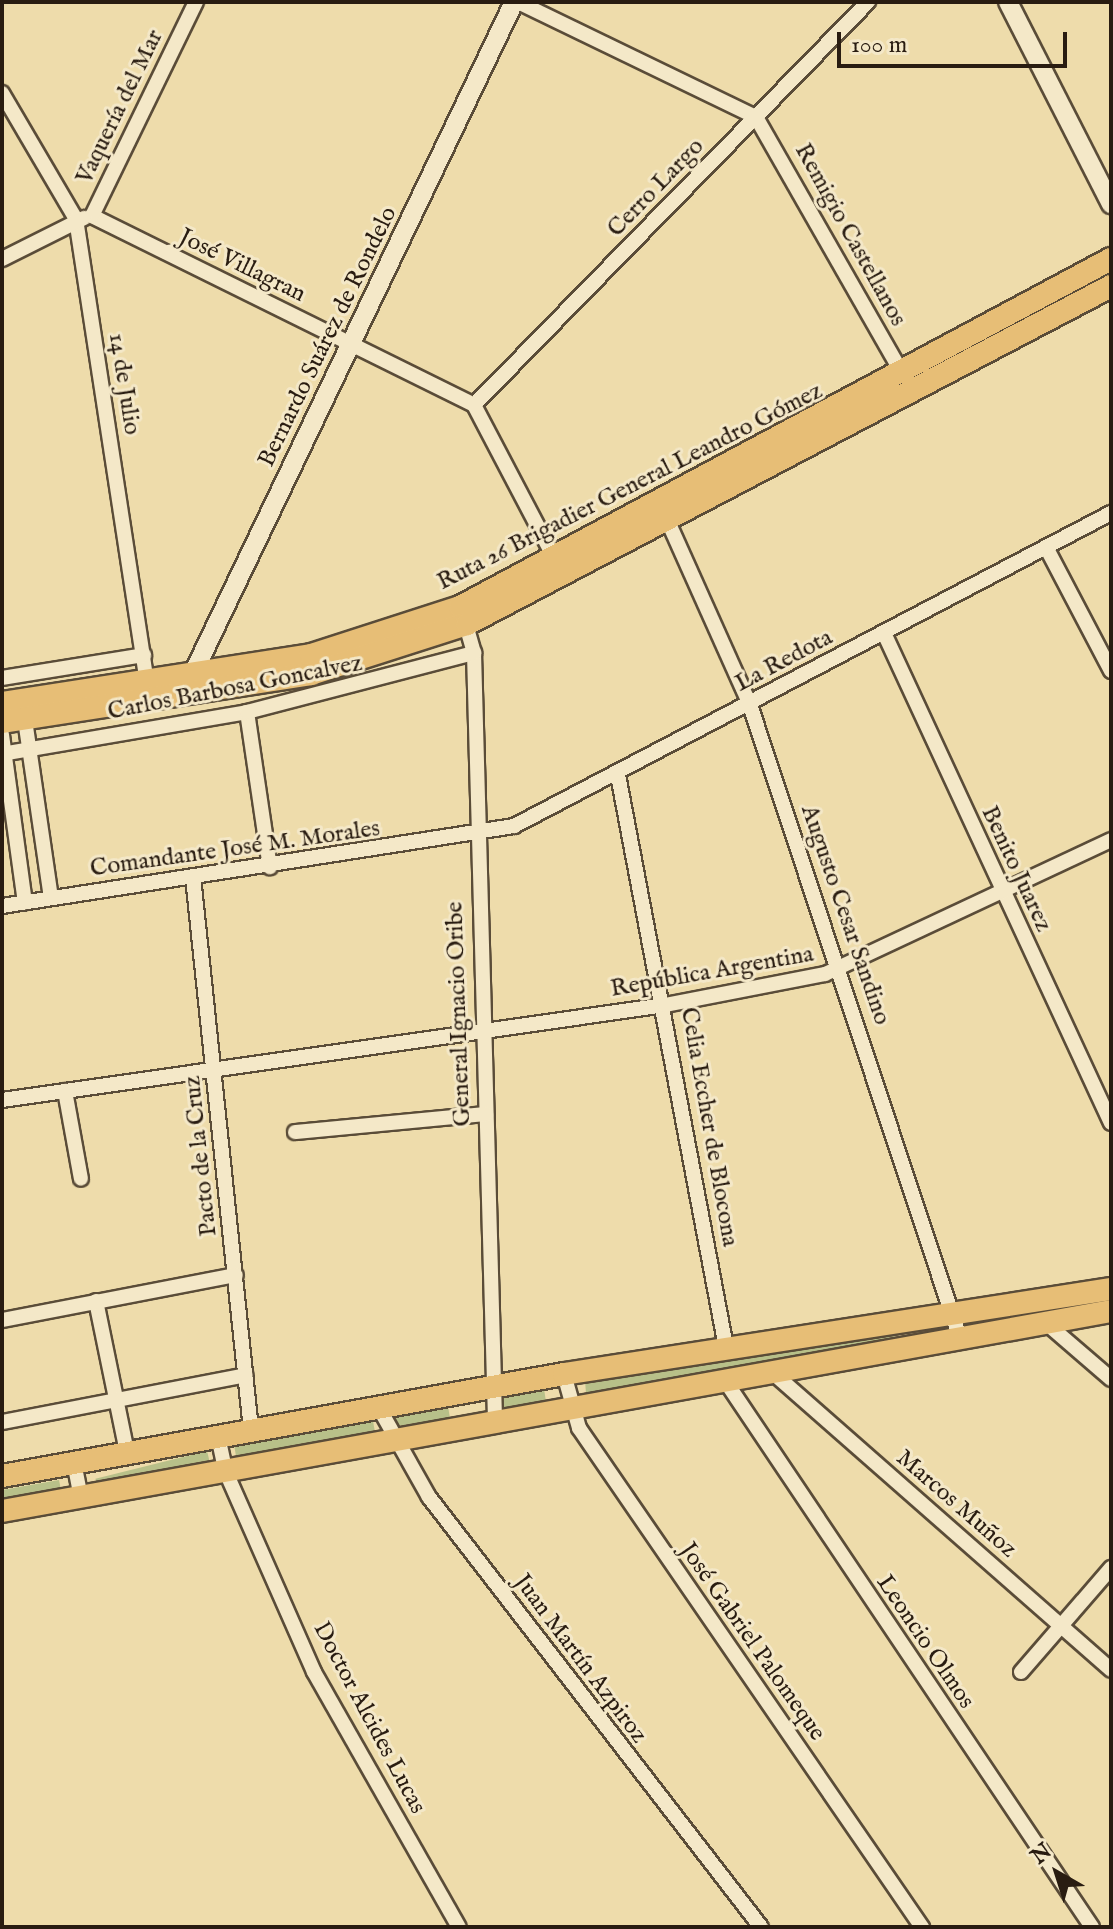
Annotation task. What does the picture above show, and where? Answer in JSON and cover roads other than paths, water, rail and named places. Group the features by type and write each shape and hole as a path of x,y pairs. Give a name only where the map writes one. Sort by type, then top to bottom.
{"main road":[{"name":"Ruta 26 Brigadier General Leandro Gómez","path":"463,616 555,559 903,375 1111,259"},
{"name":"Ruta 26 Brigadier General Leandro Gómez","path":"2,722 17,708 189,685 463,616 666,517 1111,286"},
{"path":"2,1476 564,1374 1111,1289"},
{"path":"2,1511 772,1372 959,1335 1111,1311"}],"street":[{"name":"Vaquería del Mar","path":"2,259 76,219 92,216 196,2"},
{"path":"516,2 756,117"},
{"name":"Bernardo Suárez de Rondelo","path":"189,685 516,2"},
{"name":"Cerro Largo","path":"474,405 868,2"},
{"path":"1008,2 1111,204"},
{"name":"14 de Julio","path":"3,99 76,219 148,691"},
{"name":"Remigio Castellanos","path":"756,117 903,375"},
{"name":"José Villagran","path":"92,216 474,405"},
{"path":"474,405 555,559"},
{"name":"La Redota","path":"473,837 514,826 618,775 1111,513"},
{"name":"Augusto Cesar Sandino","path":"666,517 750,705 956,1312 959,1335"},
{"path":"1046,547 1111,671"},
{"name":"General Ignacio Oribe","path":"463,616 474,653 473,837 484,1031 491,1387 495,1421"},
{"name":"Benito Juarez","path":"884,633 1111,1123"},
{"name":"Carlos Barbosa Goncalvez","path":"4,754 247,712 474,653"},
{"path":"2,678 144,655"},
{"path":"17,708 29,749 51,898"},
{"path":"247,712 270,867"},
{"path":"2,735 25,902"},
{"name":"Celia Eccher de Blocona","path":"618,775 665,1005 726,1347"},
{"name":"Comandante José M. Morales","path":"2,906 473,837"},
{"name":"República Argentina","path":"2,1100 665,1005 841,970 1003,895 1111,840"},
{"name":"Pacto de la Cruz","path":"193,877 251,1430"},
{"path":"65,1091 81,1179"},
{"path":"295,1132 486,1114"},
{"path":"2,1320 236,1275"},
{"path":"96,1301 127,1452"},
{"path":"1045,1322 1111,1379"},
{"name":"Marcos Muñoz","path":"772,1372 1111,1670"},
{"name":"José Gabriel Palomeque","path":"564,1374 569,1407 922,1927"},
{"path":"2,1422 245,1375"},
{"name":"Leoncio Olmos","path":"724,1379 1092,1927"},
{"name":"Juan Martín Azpiroz","path":"379,1408 391,1440 761,1927"},
{"name":"Doctor Alcides Lucas","path":"218,1436 225,1470 314,1672 459,1927"},
{"path":"74,1462 81,1497"},
{"path":"1021,1672 1111,1568"}]}
